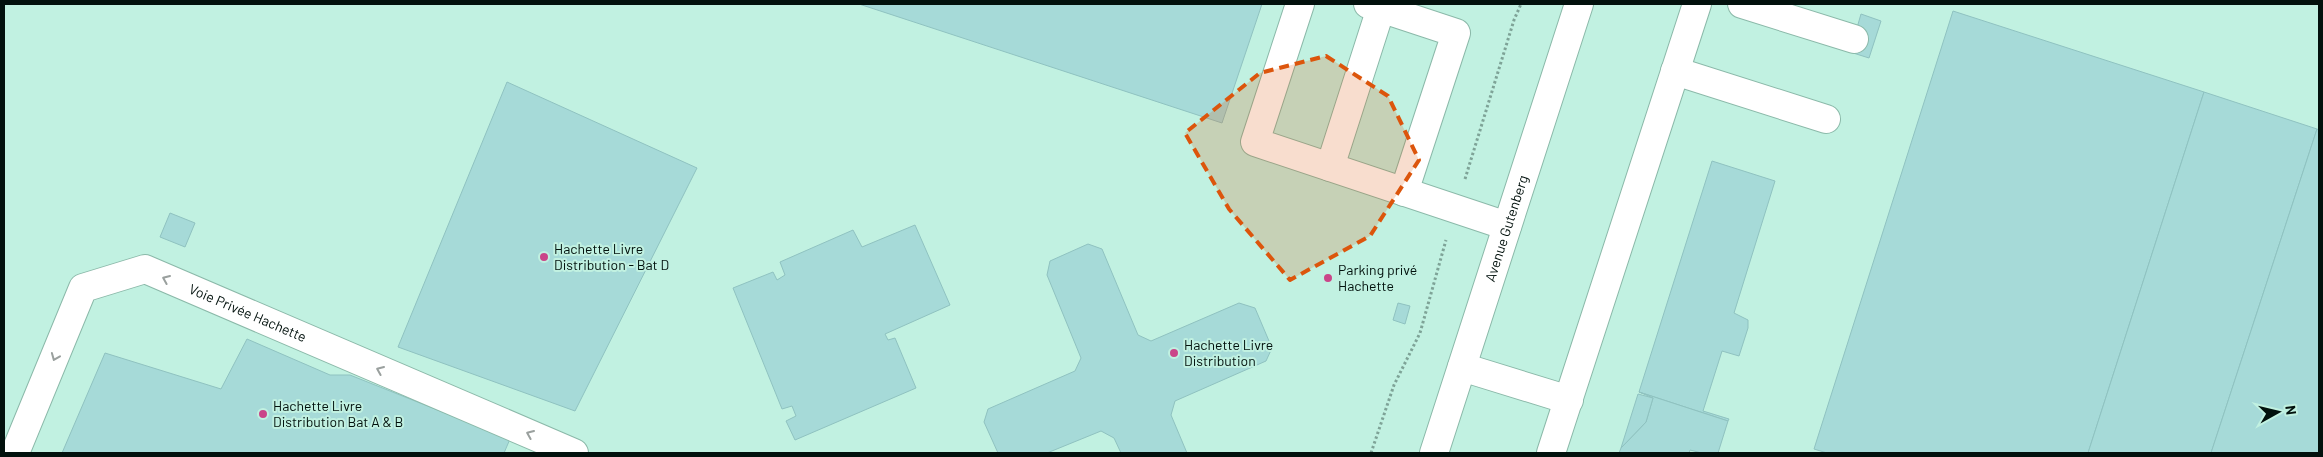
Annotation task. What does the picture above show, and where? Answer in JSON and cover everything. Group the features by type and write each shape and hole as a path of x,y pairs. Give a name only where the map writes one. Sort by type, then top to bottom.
{"street":[{"path":"1300,4 1255,142 1507,226"},
{"name":"Avenue Gutenberg","path":"1434,453 1579,4"},
{"path":"1551,453 1697,4"},
{"path":"1742,4 1854,39"},
{"path":"1330,168 1375,6 1456,33 1404,192"},
{"path":"1675,70 1826,119"},
{"name":"Voie Privée Hachette","path":"15,453 83,288 145,269 574,453"},
{"path":"1462,367 1569,400"}],"highlighted area":[{"path":"1326,56 1388,96 1419,160 1370,236 1290,280 1229,209 1185,133 1260,73"}],"building":[{"path":"859,4 1262,4 1222,123"},
{"path":"1953,11 2204,92 2088,453 1827,453 1814,449"},
{"path":"1861,14 1881,21 1869,58 1850,52"},
{"name":"Hachette Livre Distribution - Bat D","path":"507,82 697,168 575,411 398,347"},
{"path":"2204,92 2317,129 2211,453 2088,453"},
{"path":"2317,129 2319,130 2319,453 2211,453"},
{"path":"1712,161 1775,181 1734,313 1748,320 1748,328 1739,356 1722,351 1703,411 1729,419 1728,421 1639,392"},
{"path":"170,213 195,223 185,247 160,237"},
{"path":"915,225 950,305 885,334 888,340 895,338 916,388 795,440 786,421 796,416 792,406 782,409 733,288 773,272 777,280 785,275 780,262 853,230 862,247"},
{"name":"Hachette Livre Distribution","path":"1088,244 1102,249 1138,335 1151,341 1239,303 1255,308 1272,348 1266,361 1175,401 1171,415 1187,453 1121,453 1114,438 1101,431 1047,453 998,453 984,422 988,409 1075,371 1081,358 1047,275 1050,261"},
{"path":"1398,303 1410,306 1405,324 1393,320"},
{"name":"Hachette Livre Distribution Bat A & B","path":"247,339 330,375 350,375 510,439 504,453 62,453 105,353 221,389"},
{"path":"1639,392 1728,421 1718,453 1702,453 1690,450 1689,453 1619,453 1621,448 1646,422 1653,398"},
{"path":"1638,394 1653,398 1646,422 1621,448"}],"place":[{"name":"Hachette Livre Distribution - Bat D","path":"544,257"},
{"name":"Parking privé Hachette","path":"1328,278"},
{"name":"Hachette Livre Distribution","path":"1174,353"},
{"name":"Hachette Livre Distribution Bat A & B","path":"263,414"}]}
